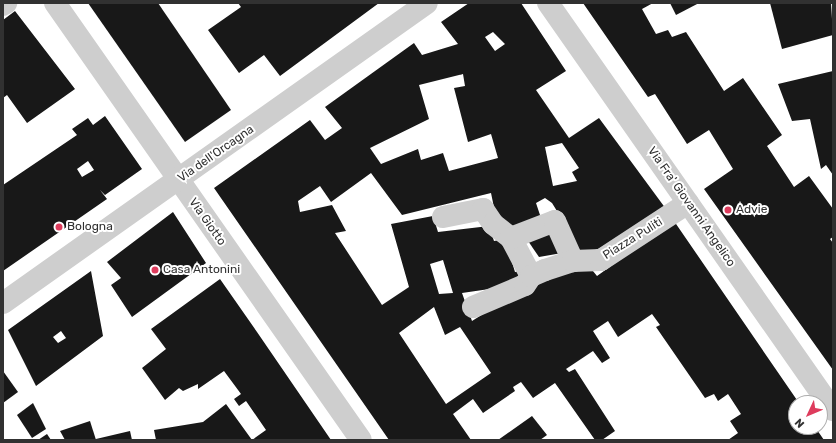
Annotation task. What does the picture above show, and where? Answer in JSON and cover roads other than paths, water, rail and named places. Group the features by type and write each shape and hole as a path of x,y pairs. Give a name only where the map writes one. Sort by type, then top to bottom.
{"street":[{"name":"Via Giotto","path":"55,3 360,440"},
{"name":"Via dell'Orcagna","path":"3,303 178,181 428,3"},
{"name":"Via Fra' Giovanni Angelico","path":"548,3 833,410"},
{"name":"Piazza Puliti","path":"473,307 525,285 531,276 573,261 601,260 688,203"},
{"path":"444,217 483,209 493,224 511,238 531,276"},
{"path":"511,238 555,221 573,261"}],"place":[{"name":"Advie","path":"728,210"},
{"name":"Bologna","path":"59,227"},
{"name":"Casa Antonini","path":"155,270"}]}
